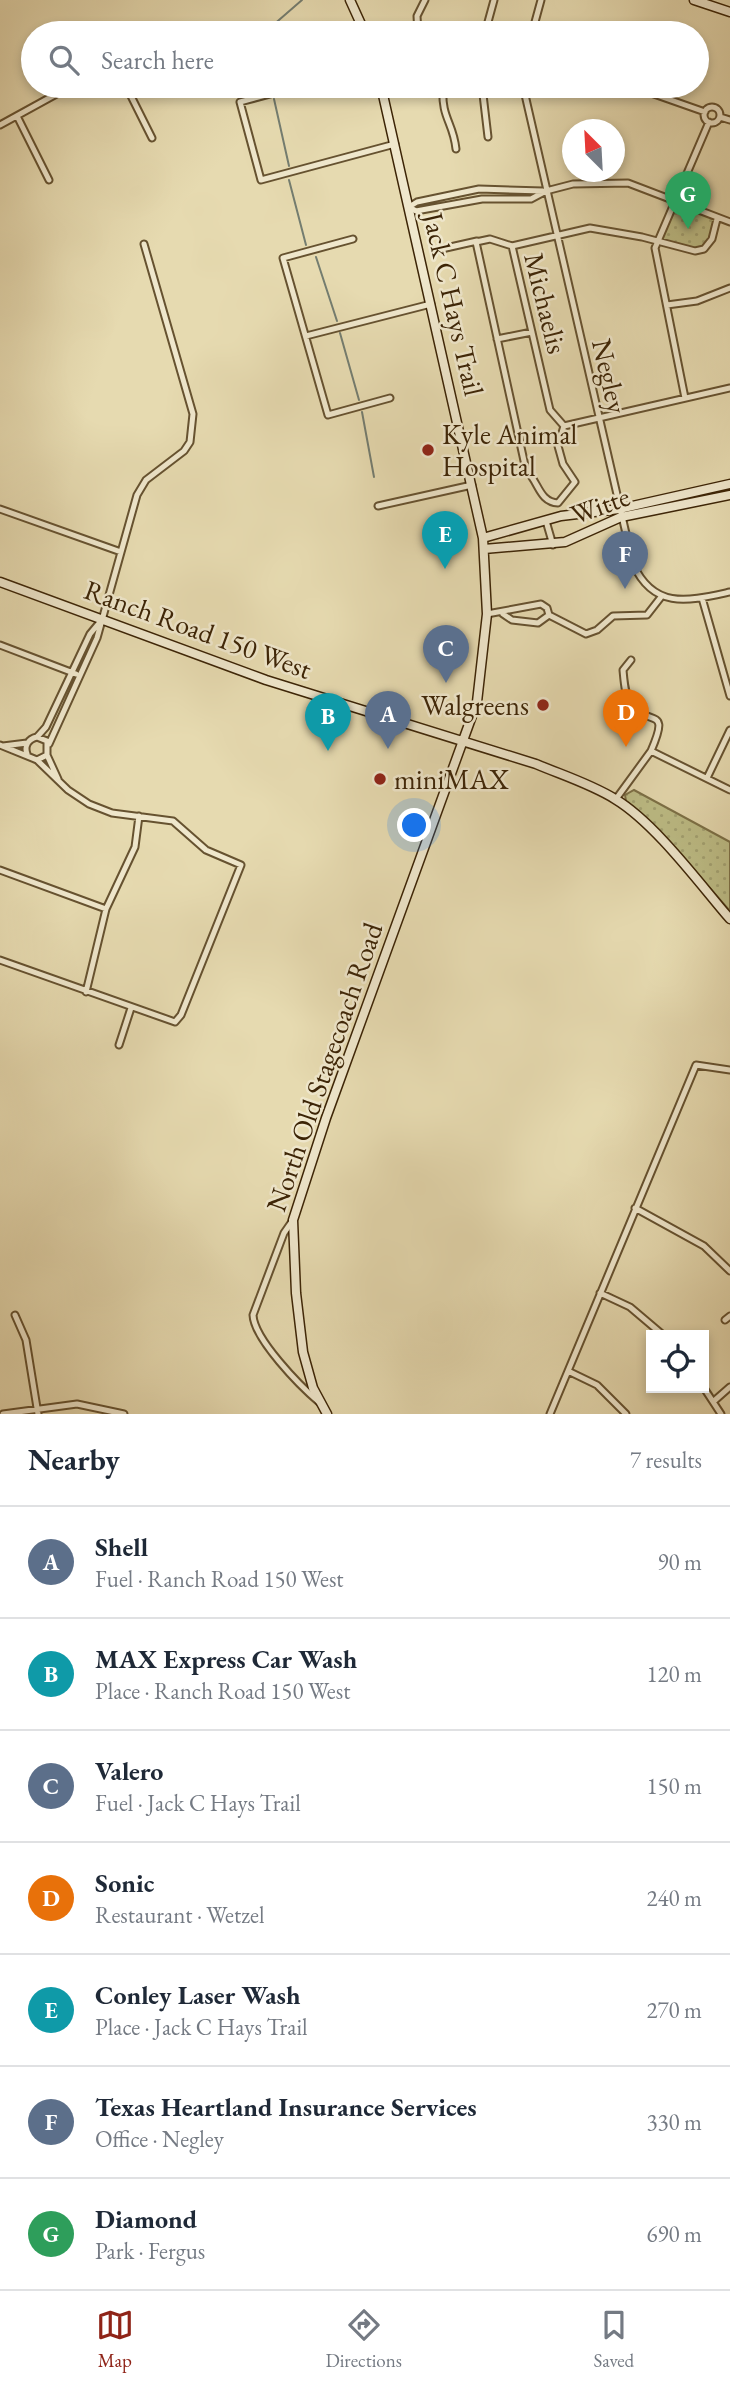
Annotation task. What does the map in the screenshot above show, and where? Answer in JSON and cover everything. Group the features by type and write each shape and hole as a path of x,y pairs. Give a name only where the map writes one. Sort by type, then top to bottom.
{"main road":[{"path":"350,0 360,21"},
{"path":"697,0 730,12"},
{"name":"Jack C Hays Trail","path":"384,98 483,538 487,614 477,702 463,740"},
{"name":"Witte","path":"484,549 553,545 620,513 730,484"},
{"name":"Witte","path":"483,538 561,516 620,513 730,495"},
{"name":"Ranch Road 150 West","path":"0,582 160,643 267,680 536,764 616,799 636,816 730,919"},
{"name":"North Old Stagecoach Road","path":"323,1410 300,1331 293,1220 326,1118 463,740"}],"street":[{"path":"417,21 425,0"},
{"path":"488,21 494,0"},
{"path":"535,21 541,0"},
{"path":"0,125 45,98"},
{"path":"132,98 152,138"},
{"path":"255,98 240,102 261,180 395,144"},
{"path":"443,98 443,115 455,136 456,149"},
{"path":"483,98 488,137"},
{"name":"Negley","path":"526,98 620,513 639,577 661,597"},
{"path":"665,98 705,112 716,108 720,117 730,120"},
{"path":"685,398 656,263 656,242 709,122 705,112"},
{"path":"17,116 49,180"},
{"path":"709,122 715,122 720,117"},
{"path":"409,207 416,211 493,198 515,201 531,199 546,191 573,184 628,183 730,222"},
{"path":"409,207 479,189 546,191"},
{"path":"512,246 590,228 685,251 704,249 712,239 717,219"},
{"path":"354,239 283,258 328,415 390,398"},
{"name":"Michaelis","path":"558,503 549,503 542,497 537,482 526,470 477,241 490,239 512,246 550,410 564,426"},
{"path":"437,250 477,241"},
{"path":"58,779 47,755 48,744 81,676 102,619 137,495 146,480 184,452 190,442 193,414 144,244"},
{"path":"667,305 697,301 730,288"},
{"path":"306,337 431,304"},
{"path":"497,339 532,331"},
{"path":"561,516 558,503 575,481 563,464 558,446 564,426 730,388"},
{"path":"378,506 472,485"},
{"path":"0,509 121,552"},
{"path":"546,521 553,545"},
{"path":"487,614 503,614 541,604 547,608 549,615 586,634 597,631 613,616 647,615 661,597 676,600 730,592"},
{"path":"702,598 730,696"},
{"path":"503,614 512,620 538,623 549,615"},
{"path":"1,746 27,743 46,727 90,634 102,619"},
{"path":"0,645 81,676"},
{"path":"616,799 650,751 659,733 658,721 653,716 636,710 628,700 623,670 631,660"},
{"path":"707,778 730,730"},
{"path":"37,737 48,744"},
{"path":"27,743 27,754"},
{"path":"0,960 171,1023 178,1020 241,865 206,850 180,824 168,818 112,813 89,804 68,790 37,760 1,746"},
{"path":"650,751 730,790"},
{"path":"37,760 47,755"},
{"path":"86,992 106,909 131,861 139,831 139,816"},
{"path":"0,870 106,909"},
{"path":"119,1045 131,1009"},
{"path":"550,1414 696,1065 730,1069"},
{"path":"635,1208 704,1246 730,1271"},
{"path":"293,1220 272,1263 253,1315 254,1324 323,1410"},
{"path":"600,1293 630,1307 657,1330"},
{"path":"15,1315 26,1340 38,1411"},
{"path":"568,1371 597,1385 626,1414"},
{"path":"713,1401 730,1387"},
{"path":"707,1393 721,1414"},
{"path":"3,1414 87,1404 124,1414"}],"green space":[{"path":"674,200 716,219 712,232 701,247 688,249 657,241"},
{"path":"634,790 730,842 730,911 666,838 626,801 625,795"}],"waterway":[{"path":"278,21 302,0"},
{"path":"274,99 289,166"},
{"path":"289,180 306,245"},
{"path":"316,257 337,321"},
{"path":"340,333 359,400"},
{"path":"362,412 374,477"}],"place":[{"name":"Diamond","path":"688,229"},
{"name":"Kyle Animal Hospital","path":"428,450"},
{"name":"Conley Laser Wash","path":"445,569"},
{"name":"Texas Heartland Insurance Services","path":"625,589"},
{"name":"Valero","path":"446,683"},
{"name":"Walgreens","path":"543,705"},
{"name":"Sonic","path":"626,747"},
{"name":"Shell","path":"388,749"},
{"name":"MAX Express Car Wash","path":"328,751"},
{"name":"miniMAX","path":"380,779"}]}
